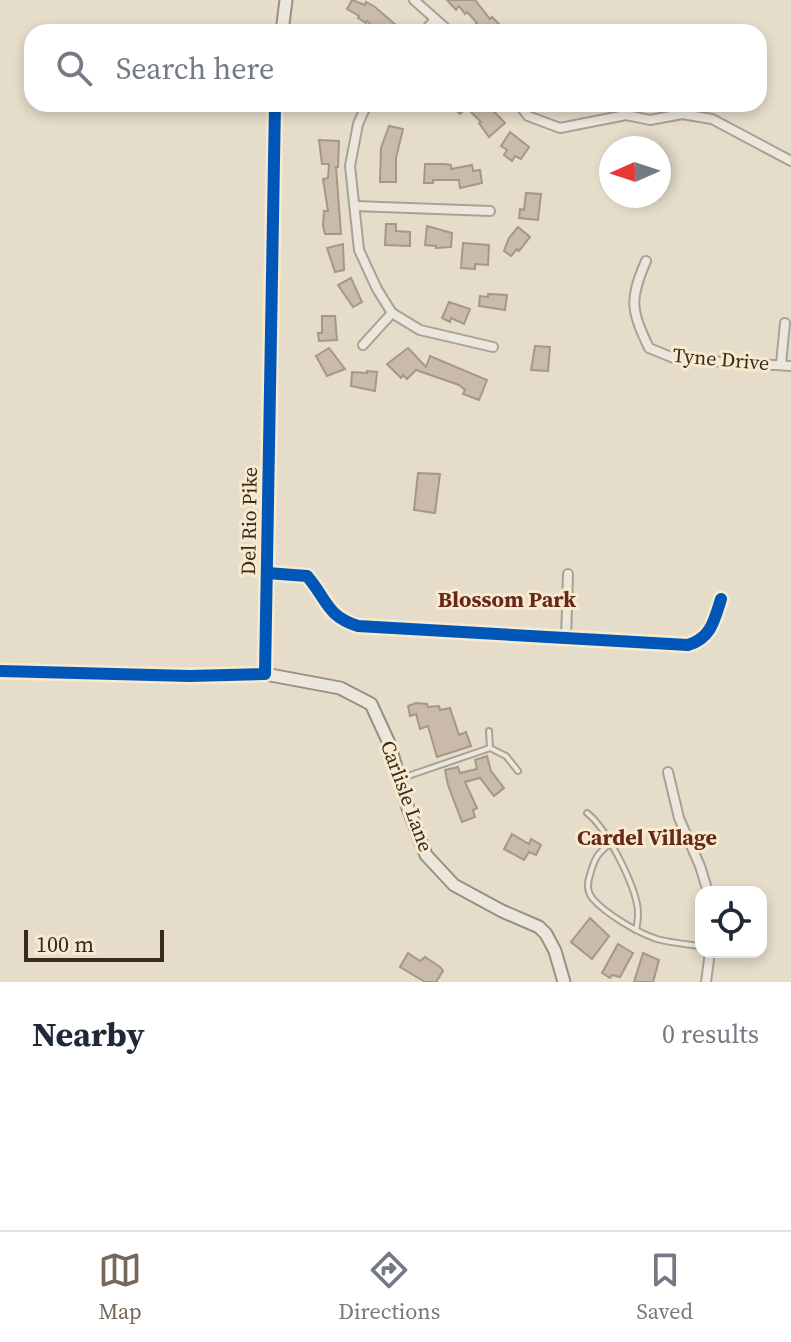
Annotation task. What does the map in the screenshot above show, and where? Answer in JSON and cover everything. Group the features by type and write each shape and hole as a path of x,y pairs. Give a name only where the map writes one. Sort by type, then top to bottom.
{"street":[{"path":"283,24 286,0"},
{"path":"414,0 441,24"},
{"path":"431,24 435,19"},
{"name":"Del Rio Pike","path":"265,674 275,112"},
{"path":"363,112 350,166 359,250 392,313 420,330 493,347"},
{"path":"525,112 560,128 626,115 650,120 682,114 712,119 791,161"},
{"path":"355,206 490,211"},
{"name":"Tyne Drive","path":"646,261 636,283 634,316 649,348 676,359 786,365"},
{"path":"363,345 392,313"},
{"path":"785,323 786,365"},
{"path":"267,573 307,576 330,612 358,626 688,645 700,641 712,629 721,599"},
{"path":"566,638 568,574"},
{"path":"0,671 190,676 265,674"},
{"name":"Carlisle Lane","path":"265,674 340,688 371,704 389,743 426,855 454,885 539,927 551,940 564,982"},
{"path":"668,772 679,818 706,886"},
{"path":"706,982 709,958"}],"lane":[{"path":"489,731 490,748"},
{"path":"399,779 490,748 506,756 518,771"},
{"path":"587,813 594,818 610,844 634,893 639,917 636,930"},
{"path":"610,844 595,857 588,880 593,899 636,930 655,938 695,945"}],"building":[{"path":"352,0 365,5 366,2 395,24 366,23 347,9"},
{"path":"447,0 475,0 490,19 492,17 499,24 476,24 459,6 456,10"},
{"path":"471,112 495,112 505,123 489,137"},
{"path":"389,126 403,129 396,158 396,182 380,182 381,148"},
{"path":"510,132 529,147 521,159 515,156 512,161 504,155 507,150 501,146"},
{"path":"319,140 339,141 336,167 341,234 325,234 323,226 324,211 328,211 323,179 328,178 329,164 322,164"},
{"path":"425,164 451,165 451,169 472,165 473,171 480,170 482,183 460,188 459,180 424,183"},
{"path":"526,193 541,194 538,220 519,218 520,209 524,210"},
{"path":"386,224 396,224 396,231 410,232 410,246 385,245"},
{"path":"427,226 452,233 451,247 425,245"},
{"path":"518,227 530,237 511,256 504,251"},
{"path":"463,243 489,245 488,265 475,264 475,269 461,268"},
{"path":"343,244 344,270 335,272 327,248"},
{"path":"351,278 362,302 353,307 338,285"},
{"path":"488,294 507,295 505,310 479,306 480,296 488,297"},
{"path":"449,302 470,309 464,324 442,318"},
{"path":"322,316 335,316 337,340 319,341"},
{"path":"535,346 550,347 548,371 531,370"},
{"path":"329,348 345,369 327,376 316,356"},
{"path":"408,348 426,367 430,356 487,380 479,400 463,394 465,390 459,385 416,370 407,379 403,375 401,378 387,364"},
{"path":"352,372 377,372 375,391 351,386"},
{"path":"418,473 440,474 435,513 414,510"},
{"path":"427,704 428,707 439,706 440,710 450,708 459,735 466,732 471,746 437,757 428,726 420,729 416,714 410,716 408,706"},
{"path":"487,756 491,771 504,788 494,796 480,778 465,782 477,808 473,810 475,817 462,822 445,770 458,767 460,773 477,769 475,760"},
{"path":"512,834 529,844 531,839 541,845 536,855 529,852 524,860 504,849"},
{"path":"590,918 609,936 592,959 571,942"},
{"path":"618,944 633,953 620,977 612,975 610,978 602,973"},
{"path":"408,953 420,961 425,957 440,967 443,971 436,982 425,982 400,967"},
{"path":"643,953 659,960 653,982 634,982"}],"cycle path":[{"path":"0,671 190,676 265,674 275,112"},
{"path":"267,573 307,576 333,612 358,626 688,645 707,633 721,599"}],"district":[{"name":"Blossom Park","path":"507,599"},
{"name":"Cardel Village","path":"647,837"}]}
